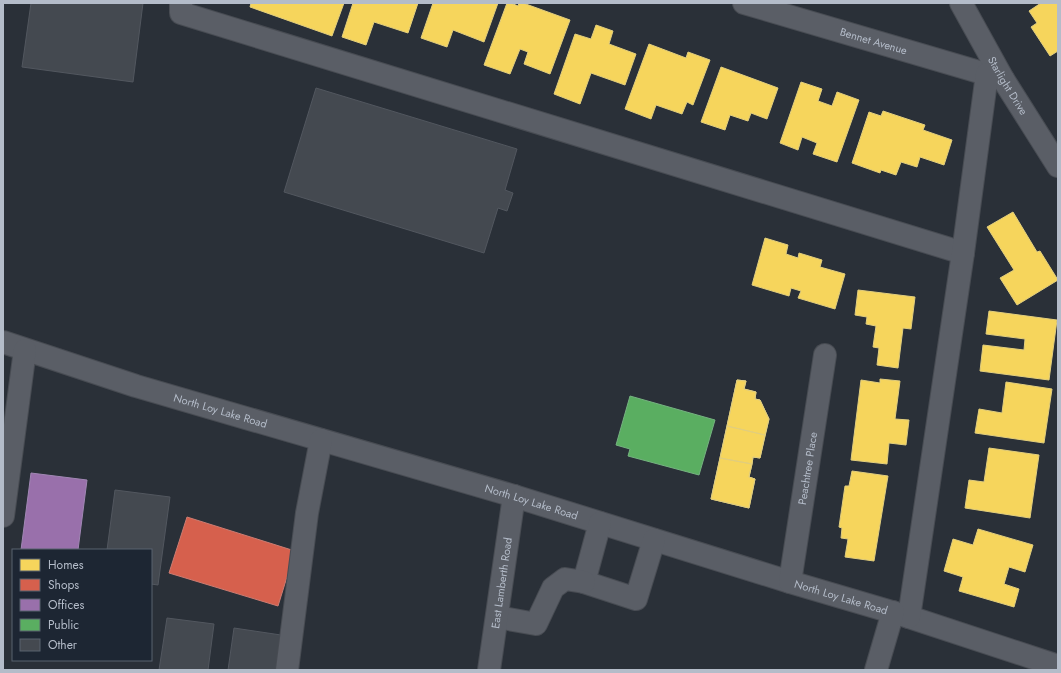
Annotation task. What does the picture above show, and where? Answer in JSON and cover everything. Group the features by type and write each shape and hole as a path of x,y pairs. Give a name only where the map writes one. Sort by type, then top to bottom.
{"street":[{"path":"181,3 182,13 963,254"},
{"name":"Bennet Avenue","path":"744,3 995,76"},
{"name":"Starlight Drive","path":"961,3 995,76 1058,166"},
{"path":"876,670 901,615 995,76"},
{"name":"North Loy Lake Road","path":"3,342 136,386 514,496 901,615 1058,666"},
{"path":"3,516 25,350"},
{"name":"Peachtree Place","path":"790,582 825,355"},
{"path":"287,670 308,513 321,440"},
{"name":"East Lamberth Road","path":"489,670 514,496"},
{"path":"584,582 600,523"},
{"path":"497,617 536,624 553,588 565,579 584,582 636,599 654,540"}],"building: Homes":[{"path":"251,3 344,3 332,36 250,7"},
{"path":"353,3 418,3 408,33 374,22 366,45 342,37"},
{"path":"433,3 498,3 484,42 453,30 447,47 421,38"},
{"path":"507,3 518,6 519,3 523,3 570,20 550,74 524,64 528,52 520,49 510,74 484,65"},
{"path":"1041,3 1058,3 1058,51 1050,56 1031,27 1037,23 1029,11"},
{"path":"596,25 613,31 609,44 636,54 625,85 591,73 580,104 554,94 575,34 591,39"},
{"path":"649,44 686,58 688,52 710,60 693,105 687,102 682,114 656,105 651,119 625,109"},
{"path":"721,67 778,88 767,119 751,113 748,121 730,115 725,130 701,122"},
{"path":"801,82 822,89 818,101 832,106 837,92 859,100 837,162 813,154 817,143 802,137 798,150 780,143"},
{"path":"883,111 925,125 923,130 952,140 944,165 920,157 917,167 901,162 896,175 881,170 880,173 852,163 869,112 881,116"},
{"path":"1013,212 1037,252 1040,251 1058,280 1017,305 1000,278 1014,270 987,227"},
{"path":"765,238 788,245 786,254 798,258 799,253 822,260 820,267 845,274 835,309 798,298 801,291 791,288 789,296 752,285"},
{"path":"858,290 915,297 911,329 903,328 898,368 877,365 879,348 873,347 876,326 866,324 867,317 855,315"},
{"path":"989,311 1057,320 1049,380 980,371 983,345 1024,350 1025,339 986,334"},
{"path":"880,379 900,381 895,419 909,420 906,445 889,443 887,464 851,460 861,380 880,383"},
{"path":"737,380 746,381 744,389 756,392 755,399 760,400 769,419 760,458 753,457 749,477 755,479 749,508 711,499"},
{"path":"737,380 746,381 744,389 756,392 755,399 760,400 769,419 765,435 727,426"},
{"path":"1006,382 1052,389 1044,443 975,433 979,409 1002,413"},
{"path":"727,426 765,435 760,458 753,457 752,464 720,458"},
{"path":"989,448 1039,455 1030,518 965,508 969,480 984,482"},
{"path":"720,458 752,464 749,477 755,479 749,508 711,499"},
{"path":"852,471 888,476 874,561 845,557 848,539 841,538 842,528 839,527 845,486 849,486"},
{"path":"978,529 1033,545 1025,572 1009,567 1004,584 1019,589 1014,607 959,591 963,577 944,571 953,539 973,545"}],"building: Shops":[{"path":"187,517 295,551 278,606 169,573"}],"building: Offices":[{"path":"31,473 87,480 78,549 21,549"}],"building: Public":[{"path":"630,396 715,420 699,475 628,456 630,449 616,445"}],"building: Other":[{"path":"31,3 143,3 133,82 22,67"},
{"path":"316,88 517,149 505,190 513,193 507,211 498,208 484,253 284,192"},
{"path":"115,490 170,497 158,585 152,584 152,549 107,549"},
{"path":"167,618 214,624 208,670 159,670"},
{"path":"234,628 281,635 276,670 228,670"}]}
